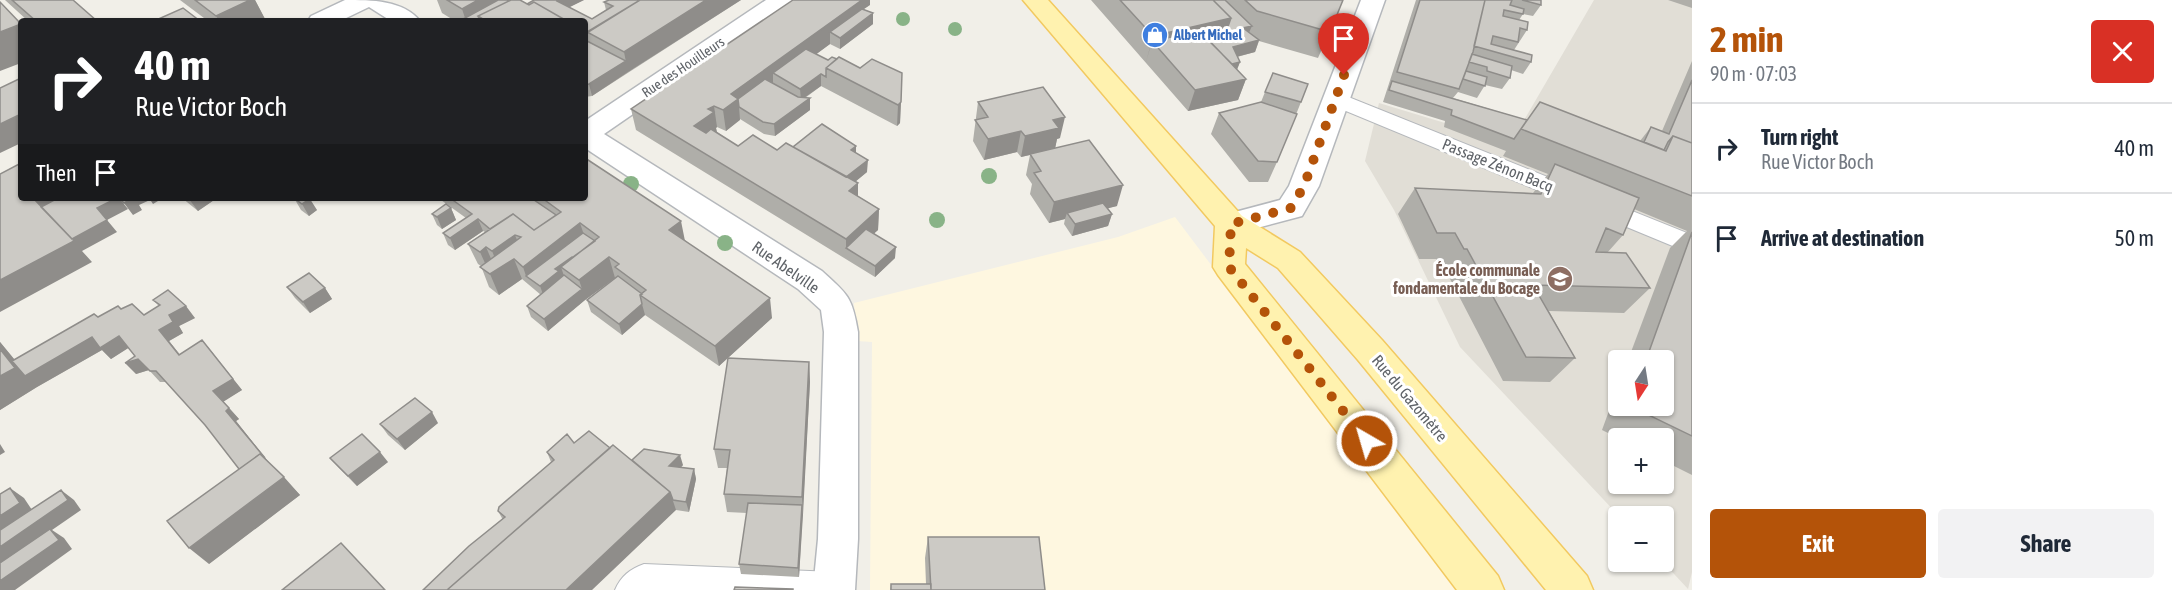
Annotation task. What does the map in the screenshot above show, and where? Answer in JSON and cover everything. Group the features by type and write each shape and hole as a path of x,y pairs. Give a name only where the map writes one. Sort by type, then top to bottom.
{"main road":[{"name":"Rue du Gazomètre","path":"1035,0 1231,224 1289,260 1370,350 1572,590"},
{"path":"1231,224 1229,267 1483,590"}],"street":[{"path":"326,18 365,0"},
{"path":"375,0 403,18"},
{"name":"Rue des Houilleurs","path":"588,132 782,0"},
{"path":"1231,224 1291,208 1304,186 1373,0"},
{"name":"Rue Abelville","path":"588,136 810,280 837,305 841,332 838,539 834,589"}],"lane":[{"name":"Passage Zénon Bacq","path":"1336,99 1692,245"},
{"path":"631,590 644,579 834,589"}],"shaded area":[{"name":"École communale fondamentale du Bocage","path":"1594,0 1692,0 1692,572 1688,589 1672,572 1674,506 1610,506 1460,347 1394,210 1365,161 1379,103 1445,123 1516,134"},
{"path":"1175,217 1456,590 870,590 872,342 857,341 854,303 1118,237"}],"building":[{"path":"12,0 73,0 94,18 33,18"},
{"path":"195,0 250,0 216,16"},
{"path":"447,0 478,0 462,9"},
{"path":"498,0 509,1 478,16 479,18 465,18"},
{"path":"511,0 520,0 529,5 534,2 562,18 481,18 478,16"},
{"path":"534,0 558,0 592,19 613,6 604,2 609,0 640,0 588,32 588,18 562,18 534,2 527,4"},
{"path":"640,0 706,0 624,52 588,31"},
{"path":"793,0 862,0 731,94 738,99 723,110 714,106 708,109 714,112 694,126 706,133 711,129 738,146 753,135 777,150 786,143 858,183 849,191 879,209 846,239 631,109"},
{"path":"1120,0 1213,0 1231,18 1153,36"},
{"path":"1213,0 1225,0 1252,26 1243,28 1259,40 1233,47 1240,62 1232,64 1205,37 1226,32 1231,18"},
{"path":"1245,0 1343,0 1330,32 1257,11"},
{"path":"1420,0 1485,0 1473,52 1459,89 1397,72"},
{"path":"1485,0 1512,0 1510,5 1524,9 1523,14 1504,10 1503,16 1528,22 1527,30 1520,28 1518,42 1493,36 1491,44 1532,55 1531,62 1474,46"},
{"path":"1522,0 1541,0 1541,5"},
{"path":"0,2 18,21 18,25 0,32"},
{"path":"183,8 196,18 161,18"},
{"path":"862,9 873,13 840,38 830,32"},
{"path":"1200,31 1246,79 1195,90 1152,41"},
{"path":"588,42 626,61 589,84"},
{"path":"806,49 828,60 832,57 837,59 826,68 826,77 821,74 800,89 773,73"},
{"path":"1472,54 1512,66 1510,78 1487,71 1487,67 1469,62"},
{"path":"839,57 860,68 872,59 902,73 901,102 898,105 826,68"},
{"path":"1466,71 1487,77 1485,86 1463,79"},
{"path":"1273,73 1308,84 1301,102 1265,92"},
{"path":"18,79 18,115 0,124 0,88"},
{"path":"765,79 798,97 810,98 774,124 763,122 739,107 738,99"},
{"path":"1692,80 1692,143 1673,136 1664,150 1644,142 1651,127 1669,134"},
{"path":"1392,81 1527,120 1514,139 1451,115 1452,110 1389,90"},
{"path":"1043,87 1065,117 1053,120 1059,128 1025,136 1021,131 988,139 975,120 988,117 978,102"},
{"path":"1261,102 1297,114 1277,162 1258,161 1219,113"},
{"path":"1540,102 1666,151 1673,136 1692,143 1692,196 1521,129"},
{"path":"822,124 856,146 851,150 868,160 846,177 793,147"},
{"path":"1089,140 1123,185 1054,202 1034,173 1041,171 1030,154"},
{"path":"588,160 681,221 669,230 770,298 715,346 640,295 646,290 615,267 619,264 609,257 579,280 561,267 599,237 580,223 523,267 514,259 490,274 480,267 521,237 515,235 492,251 486,247 480,252 468,244 513,214 534,230 561,212 546,201 588,201"},
{"path":"1555,164 1639,198 1623,235 1606,228 1596,252 1626,253 1650,288 1533,285 1575,358 1526,357 1467,249 1464,249 1455,233 1437,233 1415,188 1541,194"},
{"path":"18,165 18,201 36,201 74,241 0,280 0,174"},
{"path":"52,201 111,201 97,208 107,220 72,239 41,207"},
{"path":"454,201 535,201 556,215 534,230 513,214 490,229 478,219 450,238 443,233 472,214"},
{"path":"1103,203 1112,214 1075,224 1067,213"},
{"path":"446,204 451,208 437,217 432,214"},
{"path":"866,229 896,247 875,266 846,248"},
{"path":"1692,232 1692,436 1651,416 1674,416 1674,350 1650,350"},
{"path":"583,233 595,241 555,269 559,271 540,286 526,276"},
{"path":"309,273 325,288 303,302 287,287"},
{"path":"564,275 582,289 544,319 527,306"},
{"path":"618,276 642,294 640,295 642,304 619,324 587,300"},
{"path":"168,290 186,306 169,315 173,322 159,330 179,355 202,340 233,379 213,391 229,408 226,411 265,458 260,454 239,469 205,425 156,371 150,371 138,359 125,363 135,356 119,336 100,348 92,337 25,376 12,361 94,314 98,317 118,306 121,309 132,304 144,315 160,305 153,300"},
{"path":"0,349 15,368 0,376"},
{"path":"728,358 809,362 802,497 724,494 730,450 714,449"},
{"path":"415,398 432,412 397,439 380,424"},
{"path":"589,431 610,448 447,590 423,590 469,546 505,517 498,511 499,507 554,460 547,452 567,434 574,443"},
{"path":"362,434 380,452 348,476 330,458"},
{"path":"613,445 670,492 566,590 447,590"},
{"path":"644,449 680,455 669,466 694,469 686,502 673,500 670,492 632,460"},
{"path":"260,454 284,477 189,548 167,521"},
{"path":"10,488 20,503 0,516 0,494"},
{"path":"61,490 68,500 0,547 0,530"},
{"path":"748,503 802,505 798,568 739,564"},
{"path":"50,529 59,540 0,581 0,563"},
{"path":"928,537 1039,537 1045,590 931,590"},
{"path":"341,543 385,590 282,590"},
{"path":"891,584 931,584 931,590 891,590"},
{"path":"735,587 793,589 793,590 734,590"}],"place":[{"name":"Albert Michel","path":"1155,35"},
{"name":"École communale fondamentale du Bocage","path":"1560,279"}],"route":[{"path":"1344,75 1304,186 1291,208 1231,224 1229,267 1367,441"}]}
